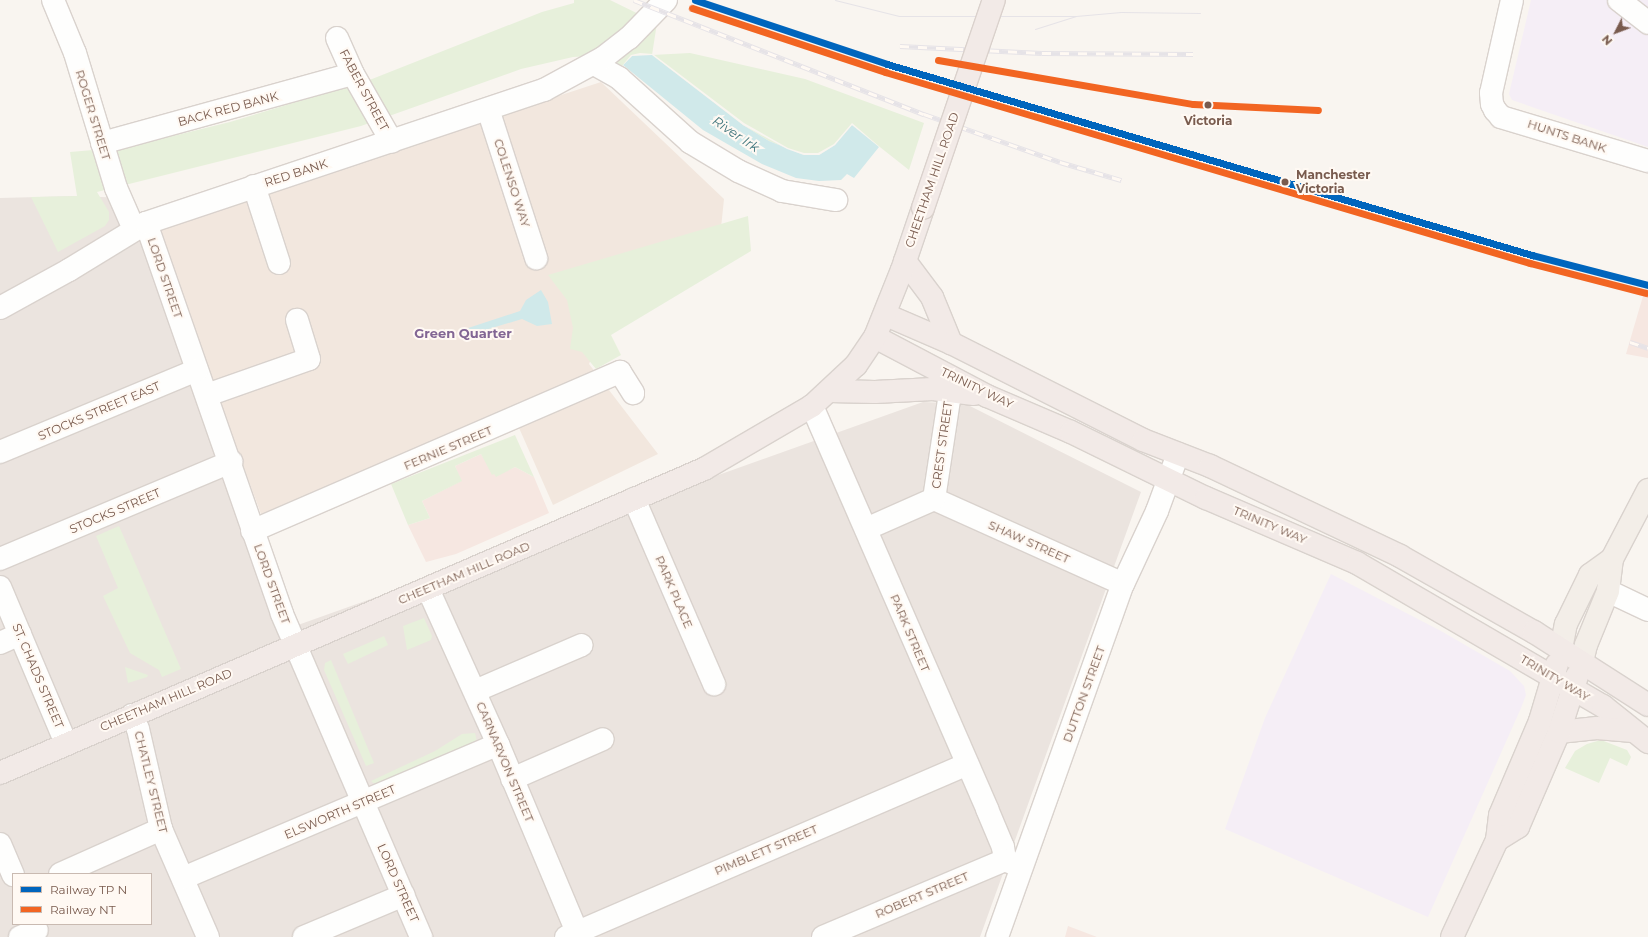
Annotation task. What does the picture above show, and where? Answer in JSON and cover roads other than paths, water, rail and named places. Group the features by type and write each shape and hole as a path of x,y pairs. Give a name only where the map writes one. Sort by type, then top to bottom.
{"highway":[{"name":"CHEETHAM HILL ROAD","path":"0,773 704,469 812,406 856,366 875,337 886,315 994,0"},
{"path":"905,261 932,297 951,343"},
{"path":"886,315 951,343 1143,440 1216,469 1394,552 1561,649 1648,705"},
{"name":"TRINITY WAY","path":"875,337 987,396 1051,423 1170,481 1357,563 1603,706 1640,737"},
{"path":"830,391 948,390 987,396"},
{"path":"1178,454 1187,468 1201,479 1256,506 1280,528"},
{"path":"1452,937 1498,840 1500,815 1540,721 1561,649"},
{"path":"1498,840 1518,827 1559,732 1572,688 1582,662"},
{"path":"1559,732 1597,728 1640,737"}],"main road":[{"path":"1582,662 1586,644 1608,591 1612,559 1648,490"},
{"path":"1561,649 1566,624 1590,575 1612,559"}],"street":[{"name":"ROGER STREET","path":"53,0 75,54 116,188 140,226"},
{"name":"RED BANK","path":"0,308 69,270 140,226 254,186 392,142 544,90 598,61 629,38 666,0"},
{"name":"HUNTS BANK","path":"1512,0 1491,93 1492,104 1501,117 1648,161"},
{"path":"1619,0 1648,23"},
{"name":"FABER STREET","path":"337,38 353,74 392,142"},
{"path":"598,61 690,142 738,171 782,191 836,200"},
{"name":"BACK RED BANK","path":"102,143 353,74"},
{"name":"COLENSO WAY","path":"488,109 536,258"},
{"path":"254,186 279,263"},
{"name":"LORD STREET","path":"140,226 197,370 231,462 252,531 282,614 421,937"},
{"path":"206,395 309,359 297,320"},
{"name":"STOCKS STREET EAST","path":"0,452 197,370"},
{"name":"FERNIE STREET","path":"252,531 620,372 633,393"},
{"name":"CREST STREET","path":"934,499 949,400 948,390"},
{"name":"PARK STREET","path":"812,406 1003,847 1013,864"},
{"name":"DUTTON STREET","path":"997,937 1013,864 1123,584 1170,481 1178,454"},
{"name":"STOCKS STREET","path":"0,559 231,462"},
{"name":"PARK PLACE","path":"634,499 714,684"},
{"path":"866,530 934,499"},
{"name":"SHAW STREET","path":"934,499 1123,584"},
{"name":"ST. CHADS STREET","path":"0,587 66,744"},
{"name":"CARNARVON STREET","path":"428,589 498,744 574,935"},
{"path":"1608,591 1648,610"},
{"path":"0,643 20,634"},
{"path":"475,691 582,645"},
{"name":"CHATLEY STREET","path":"132,715 138,729 161,829 208,937"},
{"path":"512,779 603,739"},
{"name":"ELSWORTH STREET","path":"183,878 498,744"},
{"name":"PIMBLETT STREET","path":"574,935 967,764"},
{"path":"62,873 161,829"},
{"path":"0,844 12,873"},
{"name":"ROBERT STREET","path":"823,937 1013,864"},
{"path":"304,937 404,895"}],"water":[{"name":"River Irk","path":"652,55 743,125 769,141 804,155 819,155 835,145 852,125 879,147 854,178 847,174 841,180 819,181 796,178 762,164 703,130 623,65 632,56"},
{"path":"541,290 548,302 552,324 537,326 522,319 462,337 459,331 520,311 526,300"}],"tram line":[{"path":"835,0 899,16 1076,16"},
{"path":"1035,29 1076,16 1121,12 1200,13"}],"railway":[{"path":"634,0 924,114 1060,162 1121,180"},
{"path":"900,46 1042,53 1193,54"},
{"path":"1630,342 1648,348"}],"rail line":[{"name":"NT","path":"692,8 885,72 1530,263 1646,293"},
{"name":"NT","path":"938,60 1193,104 1318,110"}],"place":[{"name":"Victoria","path":"1208,105"},
{"name":"Manchester Victoria","path":"1285,182"}],"district":[{"name":"Green Quarter","path":"463,333"}]}
